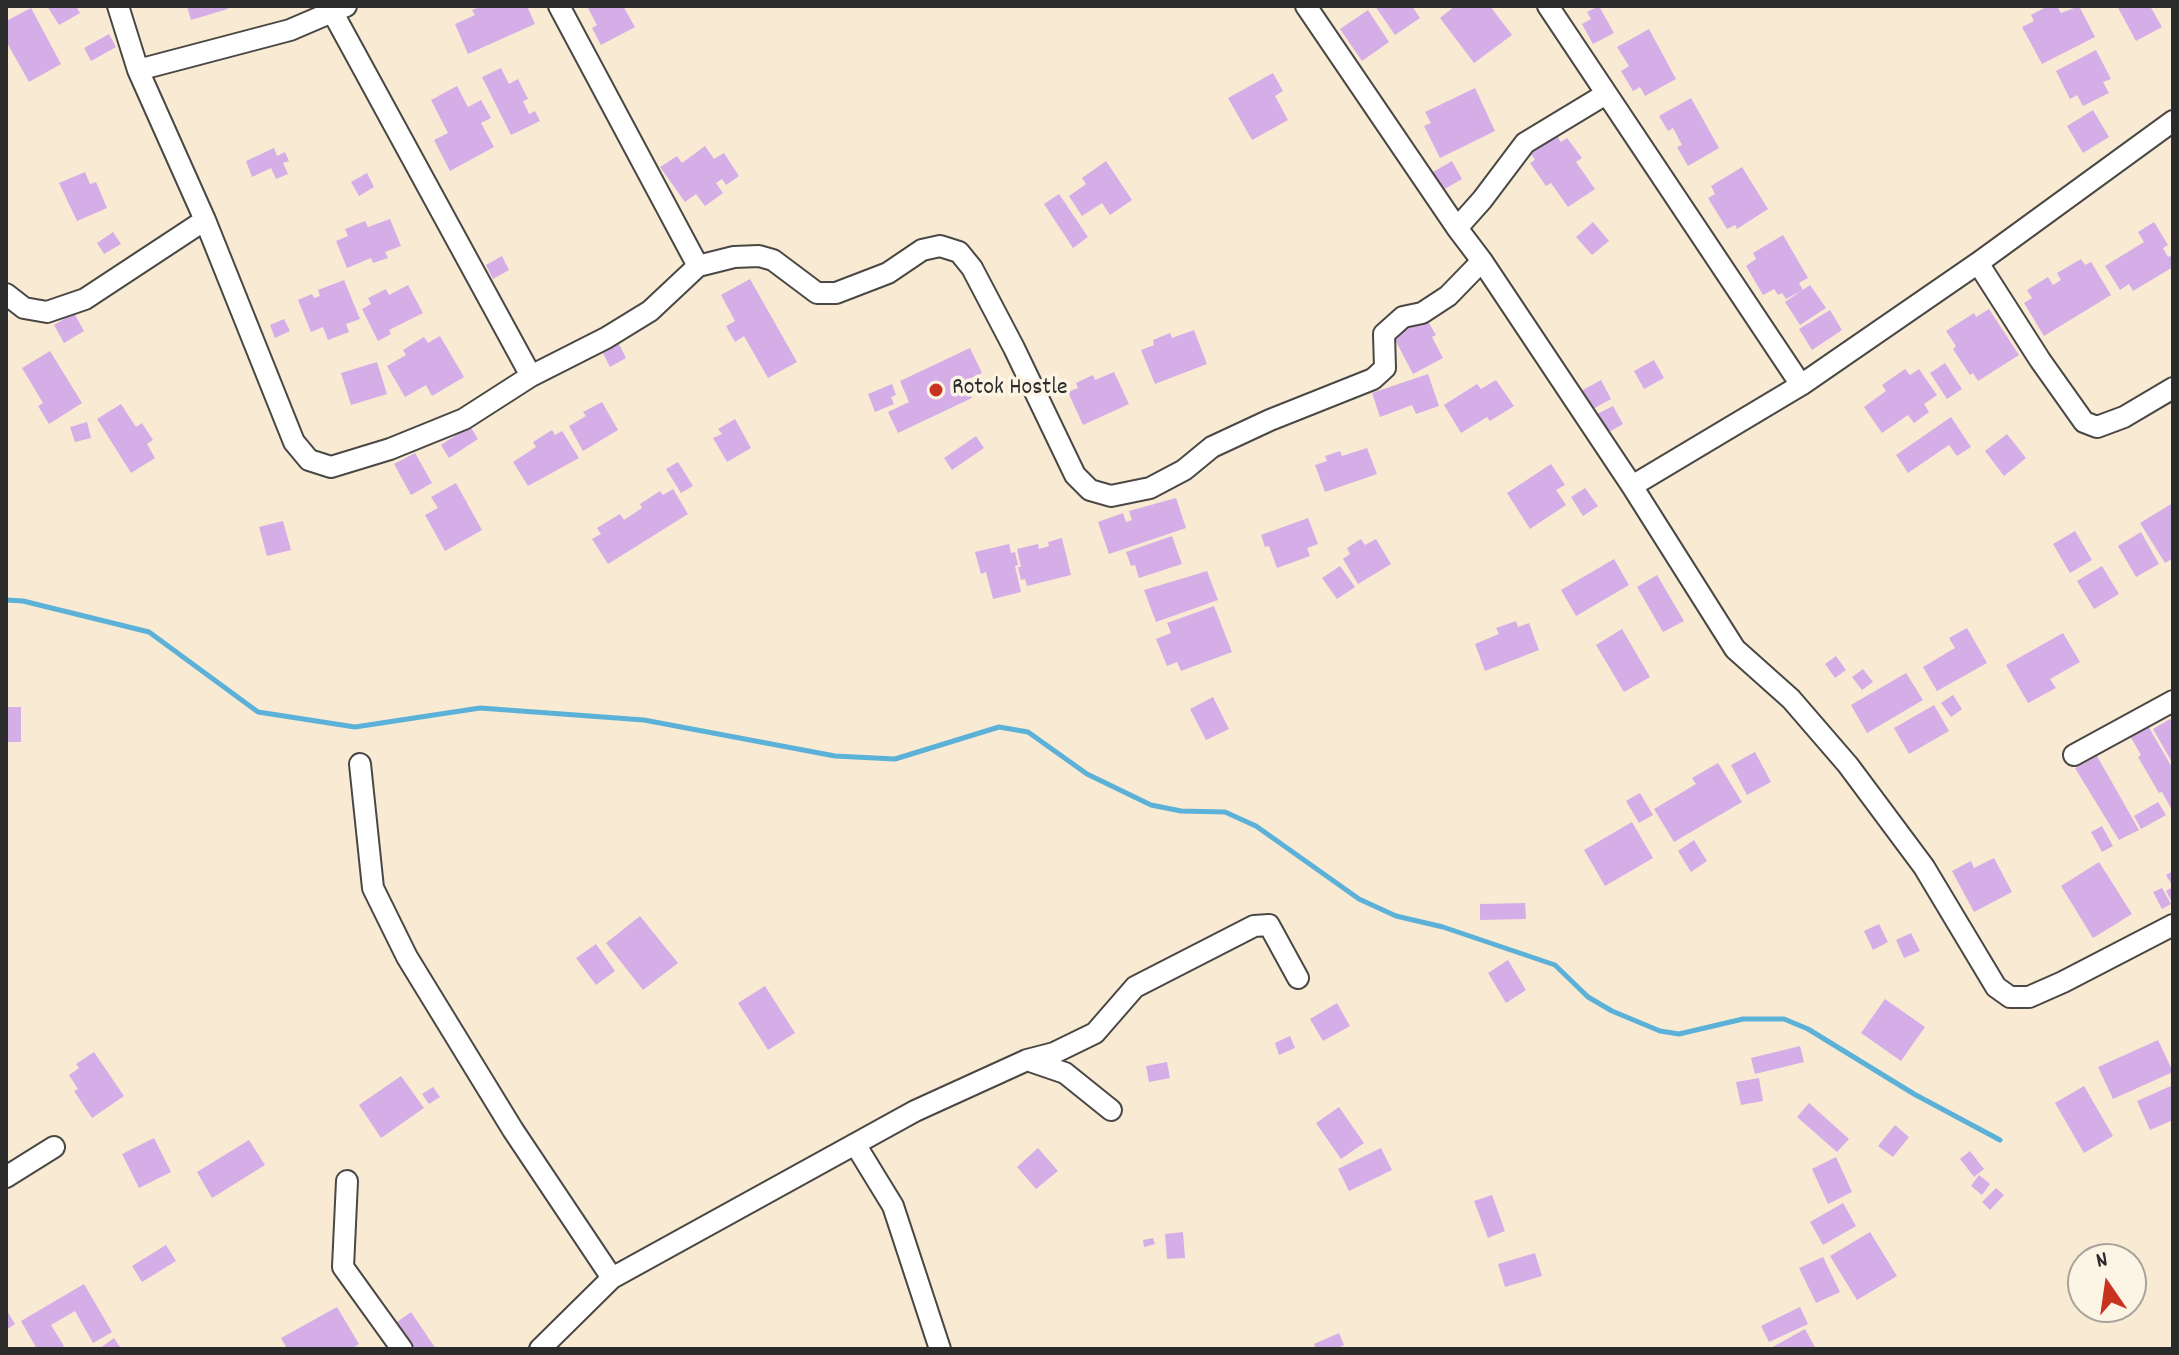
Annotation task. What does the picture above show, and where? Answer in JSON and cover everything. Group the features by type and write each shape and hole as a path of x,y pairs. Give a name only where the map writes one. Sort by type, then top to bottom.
{"street":[{"path":"118,6 138,70 205,220 294,442 309,460 331,467 390,449 464,419 531,376 606,338 650,311 698,266 734,257 759,256 773,260 803,286 817,293 836,293 888,273 922,250 940,246 959,252 972,268 1075,475 1090,490 1111,496 1150,488 1184,470 1212,447 1373,379 1385,368 1384,334 1403,317 1422,313 1448,296 1482,261"},
{"path":"559,6 698,266"},
{"path":"1306,6 1482,261 1632,486 1735,649 1791,699 1848,765 1924,867 1996,987 2010,997 2029,997 2173,925"},
{"path":"1548,6 1801,385"},
{"path":"138,70 290,30 340,9 531,376"},
{"path":"1457,228 1525,143 1606,94"},
{"path":"1632,486 1801,385 1978,263 2173,121"},
{"path":"6,294 24,308 47,312 85,299 205,220"},
{"path":"1978,263 2051,377 2084,422 2097,427 2124,417 2173,388"},
{"path":"2074,755 2173,701"},
{"path":"360,764 373,888 407,957 513,1130 612,1278"},
{"path":"540,1349 612,1278 915,1111 1095,1033 1135,987 1254,926 1269,925 1298,978"},
{"path":"1027,1060 1065,1073 1111,1110"},
{"path":"855,1144 893,1206 940,1349"},
{"path":"6,1177 54,1147"},
{"path":"347,1181 343,1267 402,1349"}],"building":[{"path":"47,6 76,6 80,13 59,25"},
{"path":"187,6 227,6 228,9 191,20"},
{"path":"482,6 527,6 535,24 468,54 455,24 475,15 472,10"},
{"path":"623,6 635,27 601,45 592,28 597,25 588,8"},
{"path":"1375,6 1412,6 1420,18 1395,35"},
{"path":"1455,6 1490,6 1512,35 1474,63 1440,18"},
{"path":"1599,6 1614,33 1593,44 1582,24 1591,19 1587,12"},
{"path":"2048,6 2057,6 2061,13 2079,6 2095,37 2042,64 2022,27 2034,21 2031,15"},
{"path":"2117,6 2150,6 2162,27 2136,41"},
{"path":"31,8 61,64 29,82 6,41 6,21"},
{"path":"1368,10 1389,42 1362,61 1340,29"},
{"path":"1649,29 1676,79 1645,96 1640,87 1633,91 1621,71 1629,66 1617,47"},
{"path":"109,34 116,47 91,61 84,48"},
{"path":"2096,50 2111,79 2103,82 2109,93 2083,106 2077,95 2070,99 2056,71"},
{"path":"501,68 509,84 518,79 528,99 523,101 529,114 535,111 540,121 511,135 482,77"},
{"path":"1273,73 1283,91 1275,96 1288,120 1252,140 1228,98"},
{"path":"457,86 468,107 481,100 491,118 481,123 494,147 450,171 434,140 448,133 431,100"},
{"path":"1475,88 1495,131 1440,158 1424,126 1431,123 1425,112"},
{"path":"1691,98 1719,148 1688,166 1677,147 1682,145 1673,128 1668,131 1659,116"},
{"path":"2093,110 2109,137 2083,153 2067,126"},
{"path":"1555,133 1561,142 1567,138 1582,158 1576,162 1595,189 1568,207 1551,183 1546,186 1530,163 1535,160 1529,151"},
{"path":"705,146 714,159 724,153 739,176 726,185 722,179 716,183 723,193 705,206 696,194 685,202 660,167 677,156 682,163"},
{"path":"274,148 277,156 285,152 289,161 283,163 288,174 276,179 271,168 252,177 246,161"},
{"path":"1106,161 1132,200 1110,215 1102,203 1082,216 1069,196 1086,184 1082,178"},
{"path":"1452,161 1462,179 1443,190 1433,172"},
{"path":"1742,167 1768,209 1737,229 1735,225 1727,229 1708,198 1715,194 1711,186"},
{"path":"85,172 90,184 96,182 107,208 77,221 59,183"},
{"path":"367,173 374,187 359,196 351,182"},
{"path":"1059,194 1088,237 1073,248 1044,204"},
{"path":"390,219 401,246 385,252 388,258 373,263 371,258 347,268 336,241 348,236 345,229 365,221 368,227"},
{"path":"1593,222 1609,241 1592,255 1576,237"},
{"path":"2154,222 2168,245 2163,248 2168,257 2173,254 2173,267 2133,291 2129,284 2120,290 2105,266 2144,242 2138,232"},
{"path":"113,232 121,244 104,254 97,243"},
{"path":"1783,235 1808,278 1799,283 1803,290 1786,299 1774,289 1763,295 1746,266 1756,259 1753,253"},
{"path":"502,256 509,270 493,279 486,265"},
{"path":"2081,259 2085,265 2091,262 2111,295 2044,336 2024,303 2032,298 2027,290 2048,277 2053,285 2061,280 2057,273"},
{"path":"750,279 797,362 768,378 744,336 735,342 726,326 735,321 721,295"},
{"path":"344,280 360,319 346,324 349,332 328,340 323,327 311,332 298,300 312,294 314,298 320,296 318,290"},
{"path":"408,285 423,313 389,330 391,334 378,341 362,309 371,304 368,298 386,289 389,295"},
{"path":"1810,285 1826,308 1800,325 1785,302"},
{"path":"1989,309 2019,355 1978,381 1973,373 1970,375 1953,349 1956,346 1946,331 1974,313 1976,317"},
{"path":"1830,310 1842,330 1812,350 1799,329"},
{"path":"74,313 84,331 64,343 54,325"},
{"path":"1426,318 1436,335 1432,337 1443,358 1413,374 1393,336"},
{"path":"284,319 290,331 275,338 270,325"},
{"path":"1194,330 1207,364 1155,384 1141,350 1154,345 1153,340 1170,333 1172,338"},
{"path":"440,336 464,377 432,396 426,385 405,397 387,366 406,355 403,350 424,337 428,343"},
{"path":"619,344 626,358 610,367 603,353"},
{"name":"Rotok Hostle","path":"970,348 982,373 964,381 972,398 898,433 888,412 909,402 900,381"},
{"path":"50,351 82,403 49,424 38,406 43,403 22,368"},
{"path":"1654,360 1664,378 1644,389 1634,371"},
{"path":"377,362 387,394 351,405 341,373"},
{"path":"1945,363 1962,389 1947,399 1930,373"},
{"path":"1905,369 1910,375 1919,369 1937,395 1924,404 1929,412 1914,423 1908,415 1882,433 1864,407 1886,391 1882,385"},
{"path":"1114,372 1129,404 1083,425 1068,392 1078,388 1076,383 1093,375 1095,380"},
{"path":"1428,374 1439,406 1416,414 1412,405 1380,417 1372,393"},
{"path":"1496,380 1514,406 1490,421 1487,417 1461,433 1444,405 1477,384 1481,389"},
{"path":"1601,380 1611,399 1591,410 1581,391"},
{"path":"892,384 896,395 891,397 894,404 875,412 868,394"},
{"path":"602,402 618,430 583,451 569,426 586,416 583,412"},
{"path":"121,404 136,427 142,423 153,440 147,444 155,458 131,473 97,419"},
{"path":"1613,406 1623,424 1604,435 1593,416"},
{"path":"1951,417 1971,447 1957,456 1949,445 1908,473 1896,455"},
{"path":"735,419 751,448 727,462 713,438 722,434 718,429"},
{"path":"87,422 91,438 75,442 70,427"},
{"path":"470,426 478,439 449,458 441,445"},
{"path":"552,430 555,435 562,431 579,458 528,486 513,462 536,447 533,442"},
{"path":"2007,434 2026,458 2004,476 1985,451"},
{"path":"976,436 984,448 952,470 944,458"},
{"path":"1367,448 1377,474 1325,492 1315,465 1327,461 1325,456 1340,451 1342,456"},
{"path":"415,453 432,483 411,495 394,464"},
{"path":"678,462 693,486 681,493 666,469"},
{"path":"1551,464 1565,485 1556,490 1566,505 1530,529 1507,493"},
{"path":"456,483 482,530 445,551 425,515 438,508 431,497"},
{"path":"1585,488 1598,506 1583,516 1571,497"},
{"path":"673,489 688,514 608,564 592,539 601,534 597,528 620,514 624,520 642,508 640,504 660,491 663,495"},
{"path":"1176,498 1186,528 1109,554 1098,522 1123,513 1126,522 1132,520 1129,511"},
{"path":"2171,504 2173,558 2165,563 2140,523"},
{"path":"1308,518 1318,544 1307,548 1310,556 1277,568 1261,535"},
{"path":"283,521 291,550 267,556 259,527"},
{"path":"2075,531 2092,560 2070,573 2053,544"},
{"path":"2141,532 2159,564 2136,577 2118,546"},
{"path":"1172,536 1182,564 1139,578 1126,552"},
{"path":"1062,538 1071,575 1027,586 1025,579 1021,580 1017,549 1038,544 1039,549 1049,546 1048,542"},
{"path":"1361,539 1365,545 1376,539 1391,564 1358,584 1343,559 1350,554 1347,548"},
{"path":"1009,544 1011,553 1015,552 1021,592 993,599 986,572 981,574 975,552"},
{"path":"1614,559 1629,585 1576,616 1561,590"},
{"path":"1340,566 1355,587 1337,599 1322,578"},
{"path":"2102,566 2119,594 2094,609 2077,581"},
{"path":"1207,571 1218,600 1156,622 1144,590"},
{"path":"1657,575 1684,621 1663,632 1637,587"},
{"path":"1214,606 1232,652 1181,671 1177,662 1167,666 1156,639 1171,633 1167,623"},
{"path":"1516,621 1518,627 1529,623 1539,650 1485,671 1475,644 1499,634 1496,628"},
{"path":"1967,628 1987,663 1937,691 1923,667 1955,648 1949,638"},
{"path":"1622,629 1650,677 1624,692 1596,645"},
{"path":"2063,633 2080,662 2050,679 2056,688 2028,703 2006,665"},
{"path":"1836,656 1846,670 1835,678 1825,664"},
{"path":"1863,669 1873,682 1862,690 1852,677"},
{"path":"1906,673 1923,700 1867,733 1851,705"},
{"path":"1953,695 1962,709 1951,717 1941,703"},
{"path":"1213,697 1229,729 1206,740 1190,709"},
{"path":"1934,705 1949,731 1909,754 1894,728"},
{"path":"6,707 21,707 21,742 6,742"},
{"path":"2170,719 2173,725 2173,764 2153,729"},
{"path":"2148,726 2173,769 2173,812 2138,757 2141,755 2130,736"},
{"path":"1755,752 1771,782 1747,795 1731,765"},
{"path":"2097,756 2139,830 2119,840 2075,768"},
{"path":"1718,763 1742,802 1674,842 1654,809 1696,784 1692,778"},
{"path":"1640,793 1653,815 1639,823 1626,801"},
{"path":"2158,802 2166,815 2141,829 2134,816"},
{"path":"1632,822 1653,858 1605,886 1584,850"},
{"path":"2102,826 2113,846 2102,852 2091,832"},
{"path":"1694,840 1707,861 1691,872 1678,851"},
{"path":"1994,858 2012,892 1974,912 1952,871 1971,861 1974,868"},
{"path":"2099,862 2132,914 2093,938 2061,886"},
{"path":"2173,871 2173,887 2166,875"},
{"path":"2173,887 2173,904 2166,891"},
{"path":"2162,888 2171,904 2162,909 2153,892"},
{"path":"1525,903 1526,919 1480,920 1480,904"},
{"path":"640,916 678,963 643,990 606,943"},
{"path":"1879,924 1888,942 1873,950 1864,931"},
{"path":"1911,933 1920,951 1904,958 1896,940"},
{"path":"596,944 615,971 596,985 576,958"},
{"path":"1508,960 1526,990 1506,1003 1488,973"},
{"path":"765,986 795,1033 768,1050 738,1003"},
{"path":"1885,999 1925,1027 1901,1061 1861,1033"},
{"path":"1337,1003 1350,1026 1323,1041 1310,1019"},
{"path":"1290,1036 1295,1048 1279,1055 1275,1043"},
{"path":"2158,1040 2173,1072 2113,1099 2098,1067"},
{"path":"1800,1046 1804,1062 1755,1074 1751,1058"},
{"path":"94,1052 124,1096 92,1118 74,1091 78,1089 69,1075 79,1068 76,1064"},
{"path":"1167,1062 1170,1078 1149,1082 1146,1066"},
{"path":"401,1076 424,1108 381,1138 359,1105"},
{"path":"1759,1078 1763,1101 1741,1105 1736,1082"},
{"path":"2173,1085 2173,1120 2150,1130 2137,1101"},
{"path":"2084,1086 2113,1136 2084,1153 2055,1103"},
{"path":"433,1087 440,1097 429,1104 422,1094"},
{"path":"1809,1103 1849,1139 1837,1152 1797,1117"},
{"path":"1339,1107 1364,1143 1341,1159 1316,1123"},
{"path":"1895,1125 1909,1137 1893,1157 1878,1146"},
{"path":"154,1138 171,1172 139,1188 122,1154"},
{"path":"249,1140 265,1165 212,1198 197,1172"},
{"path":"1038,1148 1058,1171 1036,1189 1017,1167"},
{"path":"1381,1148 1392,1170 1349,1191 1338,1169"},
{"path":"1970,1151 1984,1169 1974,1177 1960,1159"},
{"path":"1836,1157 1852,1192 1828,1204 1812,1169"},
{"path":"1979,1175 1990,1184 1982,1195 1971,1186"},
{"path":"1996,1188 2004,1195 1990,1210 1982,1202"},
{"path":"1492,1195 1505,1231 1488,1238 1474,1201"},
{"path":"1843,1203 1856,1226 1823,1245 1810,1222"},
{"path":"1183,1232 1185,1258 1167,1259 1165,1234"},
{"path":"1870,1232 1897,1276 1857,1300 1830,1256"},
{"path":"1153,1238 1155,1244 1144,1247 1143,1240"},
{"path":"166,1245 176,1261 142,1282 132,1266"},
{"path":"1535,1253 1542,1276 1505,1287 1498,1264"},
{"path":"1823,1257 1840,1292 1816,1303 1799,1268"},
{"path":"84,1284 112,1332 93,1343 75,1311 51,1325 64,1346 59,1349 37,1349 21,1321"},
{"path":"337,1307 359,1344 351,1349 287,1349 281,1338"},
{"path":"1800,1307 1808,1324 1769,1342 1761,1326"},
{"path":"6,1309 15,1324 6,1330"},
{"path":"411,1312 436,1349 410,1349 393,1325"},
{"path":"1805,1329 1816,1349 1769,1349"},
{"path":"1339,1333 1344,1345 1336,1349 1316,1349 1314,1344"},
{"path":"114,1338 120,1347 99,1349"}],"waterway":[{"path":"6,600 23,601 149,632 258,712 355,727 480,708 644,720 835,756 895,759 999,727 1028,732 1087,774 1151,805 1181,811 1225,812 1256,826 1359,899 1396,916 1443,927 1555,965 1588,997 1612,1011 1660,1031 1679,1034 1743,1019 1784,1019 1808,1029 1914,1094 2000,1140"}],"place":[{"name":"Rotok Hostle","path":"936,390"}]}
